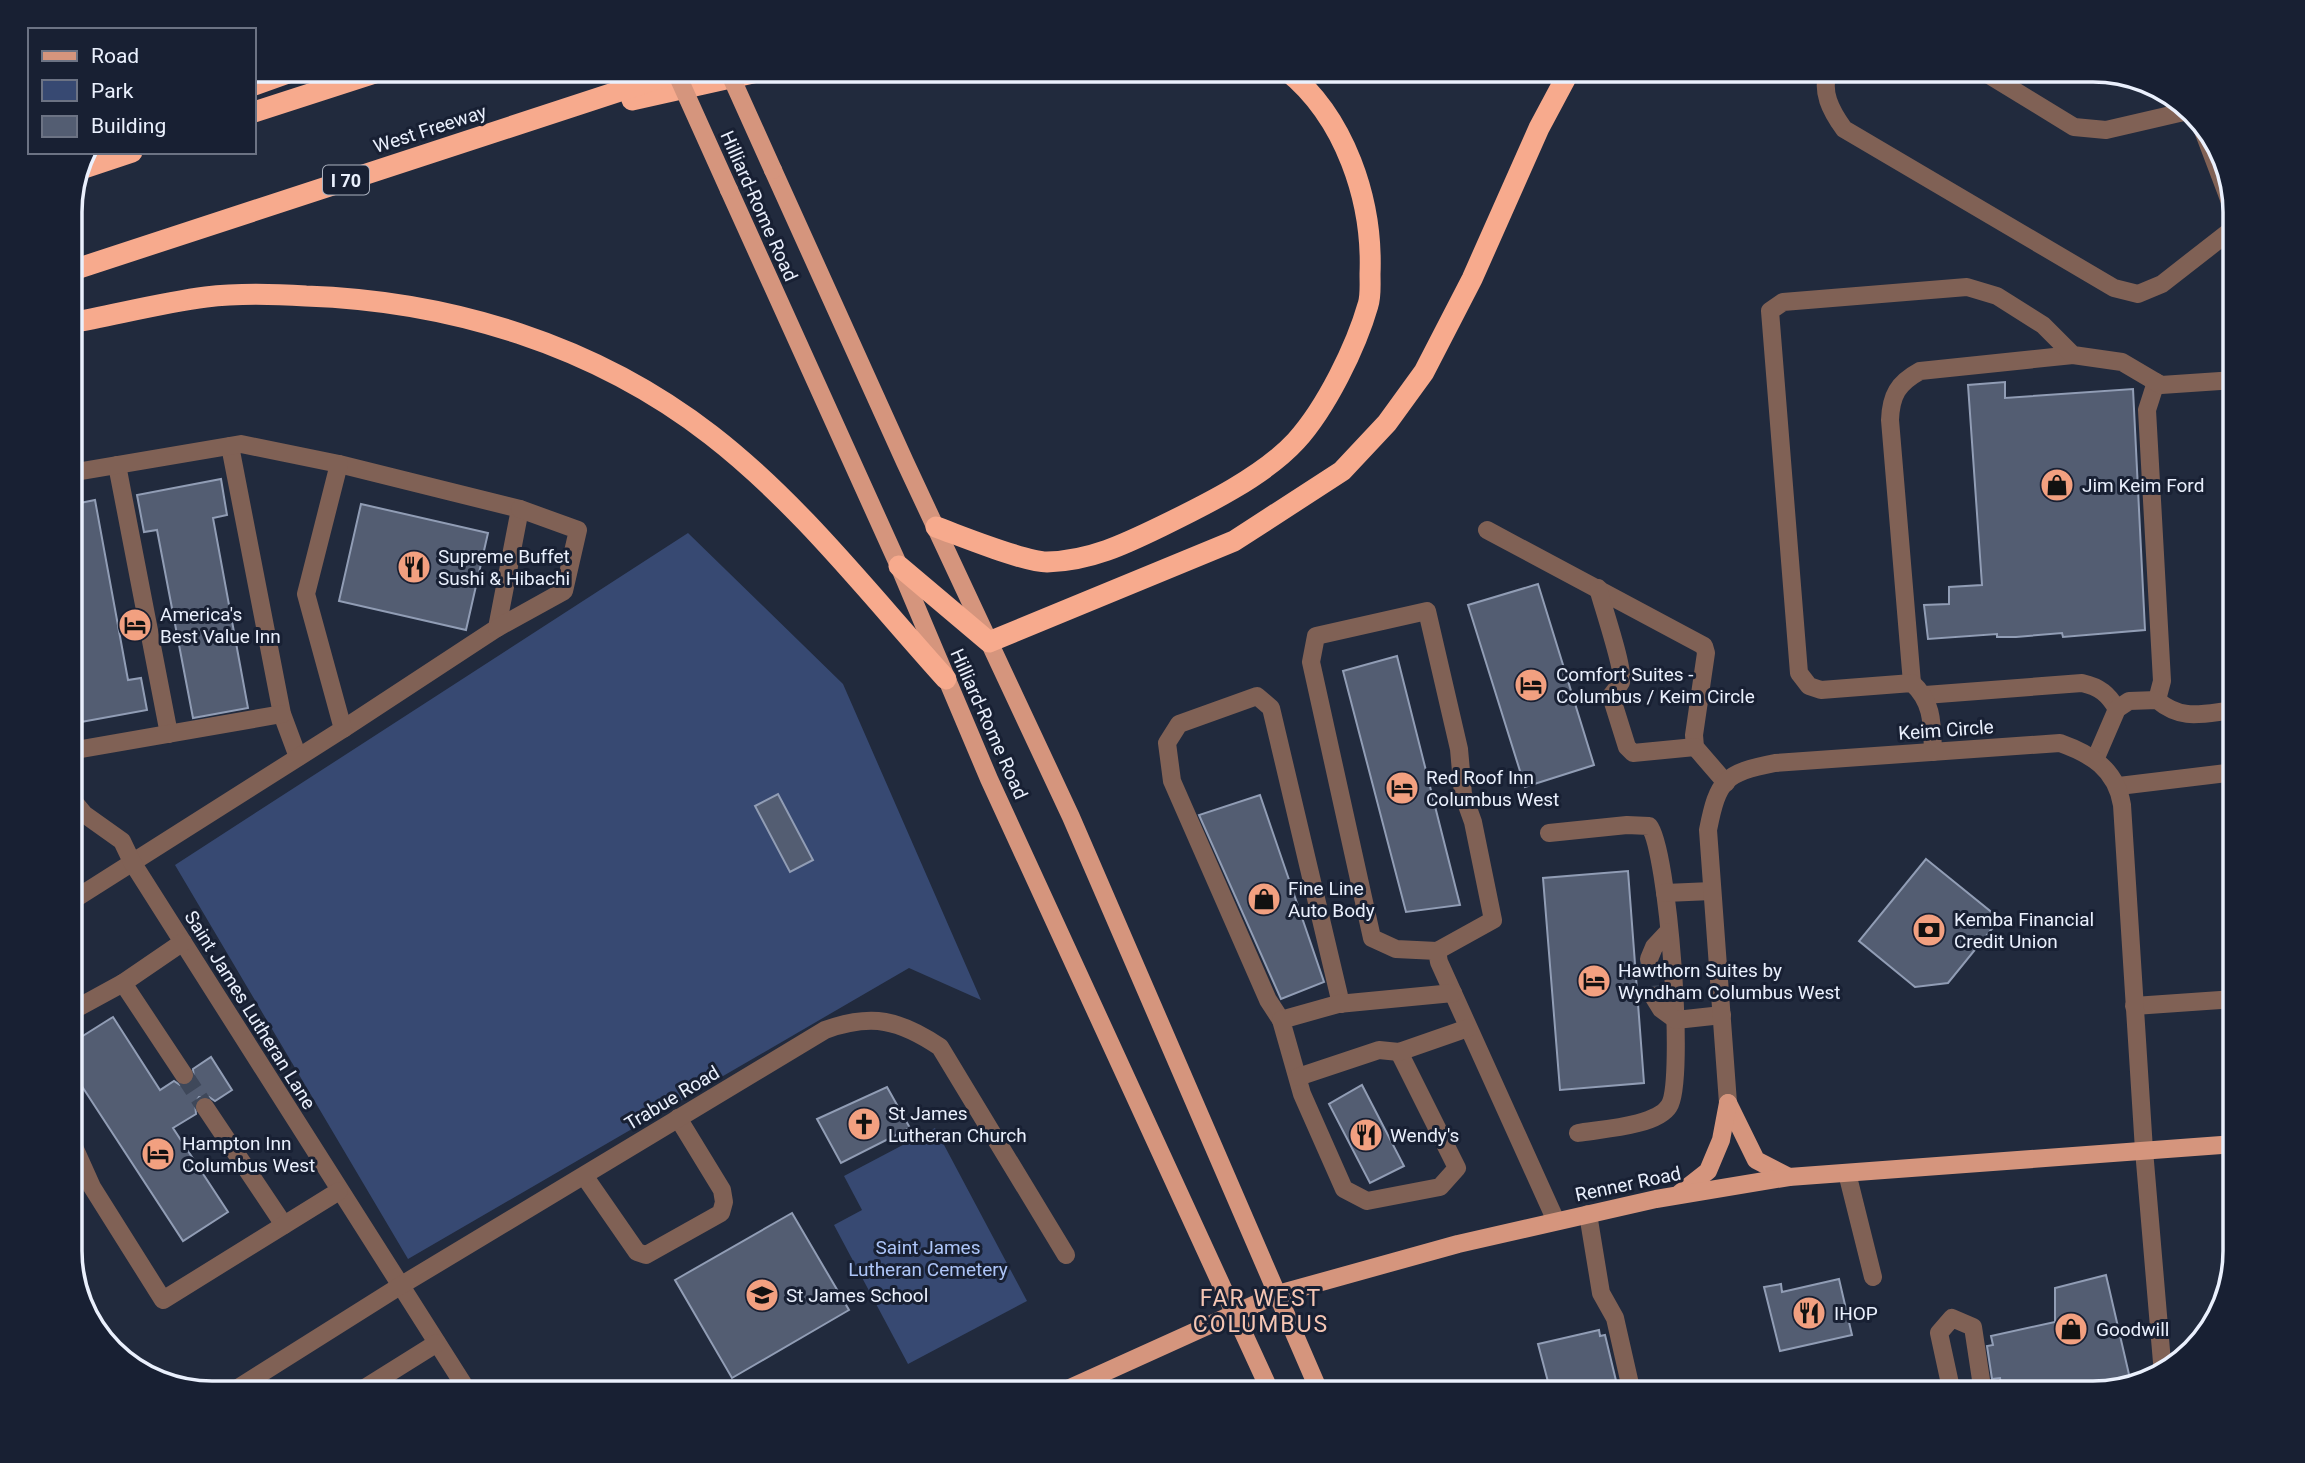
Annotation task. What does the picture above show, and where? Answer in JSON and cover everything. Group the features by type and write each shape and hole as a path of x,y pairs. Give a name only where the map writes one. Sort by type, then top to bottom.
{"highway":[{"path":"936,527 1043,562 1078,560 1115,548 1190,513 1272,461 1297,440 1328,393 1360,327 1369,303 1371,245 1364,200 1349,158 1327,116 1297,82"},
{"path":"899,566 989,642 1234,541 1342,471 1387,424 1424,372 1472,279 1539,128 1563,82"},
{"path":"256,112 345,83"},
{"name":"West Freeway","path":"83,267 644,83"},
{"path":"507,127 708,83"},
{"path":"91,166 126,154"},
{"path":"83,321 207,297 326,296 421,308 497,325 549,343 598,365 711,435 777,495 946,679"}],"main road":[{"name":"Hilliard-Rome Road","path":"681,83 899,566 946,679 1266,1381"},
{"name":"Hilliard-Rome Road","path":"734,83 1071,817 1315,1381"},
{"path":"1728,1103 1756,1160 1789,1177"},
{"path":"1677,1195 1708,1171 1720,1140 1728,1103"},
{"name":"Renner Road","path":"1085,1381 1278,1294 1382,1263 1677,1195 1789,1177 2223,1145"}],"street":[{"path":"1824,82 1827,98 1843,129 2114,288 2138,295 2162,284 2222,237"},
{"path":"2001,82 2074,127 2106,130 2177,113"},
{"path":"2073,355 2043,325 1997,296 1967,287 1783,302 1770,311 1800,673 1809,686 1821,690 2082,683 2097,687 2109,696 2117,709"},
{"path":"1933,752 1932,716 1919,689 1890,420 1891,398 1902,381 1920,371 2073,355 2122,362 2161,384 2222,381"},
{"path":"2156,382 2147,410 2162,681 2157,700"},
{"path":"83,471 241,444 340,464 520,509 579,530 564,592 497,628 83,894"},
{"path":"230,446 282,713 298,757"},
{"path":"340,464 306,594 343,729"},
{"path":"117,465 169,734"},
{"path":"497,628 520,509"},
{"path":"1487,530 1704,646 1706,653 1694,735 1696,747 1727,783 1716,792 1708,830 1728,1103"},
{"path":"1598,588 1621,666 1621,681 1611,696 1627,747 1633,753 1696,747"},
{"path":"1427,611 1459,749 1463,794 1473,822 1493,920 1437,951 1396,949 1372,938 1311,662 1316,636 1427,611"},
{"path":"1341,1004 1271,708 1257,695 1180,724 1167,743 1172,781 1268,1000 1281,1020 1297,1077 1344,1189 1367,1201 1440,1187 1457,1168 1399,1052"},
{"path":"2095,760 2117,709 2129,701 2157,700 2171,711 2187,715 2222,711"},
{"path":"83,749 282,713"},
{"name":"Keim Circle","path":"1727,783 1741,769 1775,762 2060,743 2089,753 2119,786"},
{"path":"2164,1359 2144,1150 2119,786 2223,774"},
{"name":"Saint James Lutheran Lane","path":"83,813 122,841 132,862 461,1381"},
{"path":"1549,833 1627,825 1649,826 1659,846 1665,893 1676,1020 1675,1087 1670,1106 1659,1117 1646,1121 1578,1133"},
{"path":"1665,893 1712,891"},
{"path":"1649,958 1654,947 1668,932"},
{"path":"83,1005 123,983 183,942"},
{"path":"1437,951 1468,1028 1556,1221"},
{"path":"123,983 184,1075"},
{"path":"1281,1020 1341,1004 1453,993"},
{"path":"1653,996 1661,1009 1676,1020 1722,1015"},
{"path":"2134,1006 2223,1000"},
{"name":"Trabue Road","path":"249,1381 678,1118 825,1030 849,1021 881,1020 914,1030 940,1048 1066,1255"},
{"path":"1297,1077 1379,1050 1399,1052 1468,1028"},
{"path":"205,1107 284,1225"},
{"path":"585,1177 637,1252 646,1255 721,1213 724,1202 722,1189 678,1118"},
{"path":"83,1167 92,1187 163,1300 339,1191"},
{"path":"1847,1173 1873,1276"},
{"path":"1588,1214 1601,1293 1615,1318 1629,1381"},
{"path":"1949,1381 1939,1333 1952,1318 1973,1327 1981,1381"},
{"path":"376,1381 437,1343"}],"green space":[{"path":"688,533 843,684 981,1000 909,968 408,1259 175,865"},
{"name":"Saint James Lutheran Cemetery","path":"935,1128 1027,1301 908,1364 834,1225 862,1210 844,1176"}],"building":[{"name":"Jim Keim Ford","path":"2005,382 2005,398 2133,389 2145,630 2063,637 2062,633 1928,639 1924,605 1949,604 1949,587 1982,585 1968,385"},
{"path":"221,479 227,515 213,518 248,708 193,718 157,530 144,532 137,495"},
{"path":"95,500 128,680 141,678 147,710 83,722 83,502"},
{"name":"Supreme Buffet Sushi & Hibachi","path":"361,504 488,533 466,630 339,601"},
{"name":"Comfort Suites - Columbus / Keim Circle","path":"1538,584 1594,765 1525,787 1468,605"},
{"name":"Red Roof Inn Columbus West","path":"1397,656 1460,905 1406,912 1343,671"},
{"path":"778,794 813,860 790,872 755,806"},
{"name":"Fine Line Auto Body","path":"1260,795 1324,982 1281,999 1199,815"},
{"name":"Kemba Financial Credit Union","path":"1926,859 2000,919 1948,983 1915,987 1859,941"},
{"name":"Hawthorn Suites by Wyndham Columbus West","path":"1628,871 1644,1083 1560,1090 1543,878"},
{"name":"Hampton Inn Columbus West","path":"113,1017 160,1090 174,1081 180,1085 190,1085 194,1079 193,1069 211,1057 232,1090 215,1101 209,1097 199,1097 195,1103 196,1114 173,1128 228,1212 183,1241 83,1088 83,1036"},
{"name":"Wendy's","path":"1362,1085 1404,1166 1370,1183 1329,1104"},
{"name":"St James Lutheran Church","path":"887,1087 910,1128 841,1163 817,1119"},
{"name":"St James School","path":"792,1213 849,1310 732,1378 675,1280"},
{"name":"Goodwill","path":"2106,1275 2129,1375 2093,1381 1992,1379 1987,1346 1993,1345 1991,1336 2055,1322 2055,1288"},
{"name":"IHOP","path":"1839,1279 1852,1335 1780,1351 1764,1287 1781,1284 1782,1292"},
{"path":"1599,1330 1600,1336 1605,1335 1616,1381 1548,1381 1538,1344"}],"tunnel":[{"path":"1649,959 1653,996"},
{"path":"184,1075 205,1107"}],"place":[{"name":"Jim Keim Ford","path":"2057,485"},
{"name":"Supreme Buffet Sushi & Hibachi","path":"414,567"},
{"name":"America's Best Value Inn","path":"135,625"},
{"name":"Comfort Suites - Columbus / Keim Circle","path":"1531,685"},
{"name":"Red Roof Inn Columbus West","path":"1402,788"},
{"name":"Fine Line Auto Body","path":"1264,899"},
{"name":"Kemba Financial Credit Union","path":"1929,930"},
{"name":"Hawthorn Suites by Wyndham Columbus West","path":"1594,981"},
{"name":"St James Lutheran Church","path":"864,1124"},
{"name":"Wendy's","path":"1366,1135"},
{"name":"Hampton Inn Columbus West","path":"158,1154"},
{"name":"St James School","path":"762,1295"},
{"name":"IHOP","path":"1809,1313"},
{"name":"Goodwill","path":"2071,1329"}],"district":[{"name":"FAR WEST COLUMBUS","path":"1261,1311"}]}
